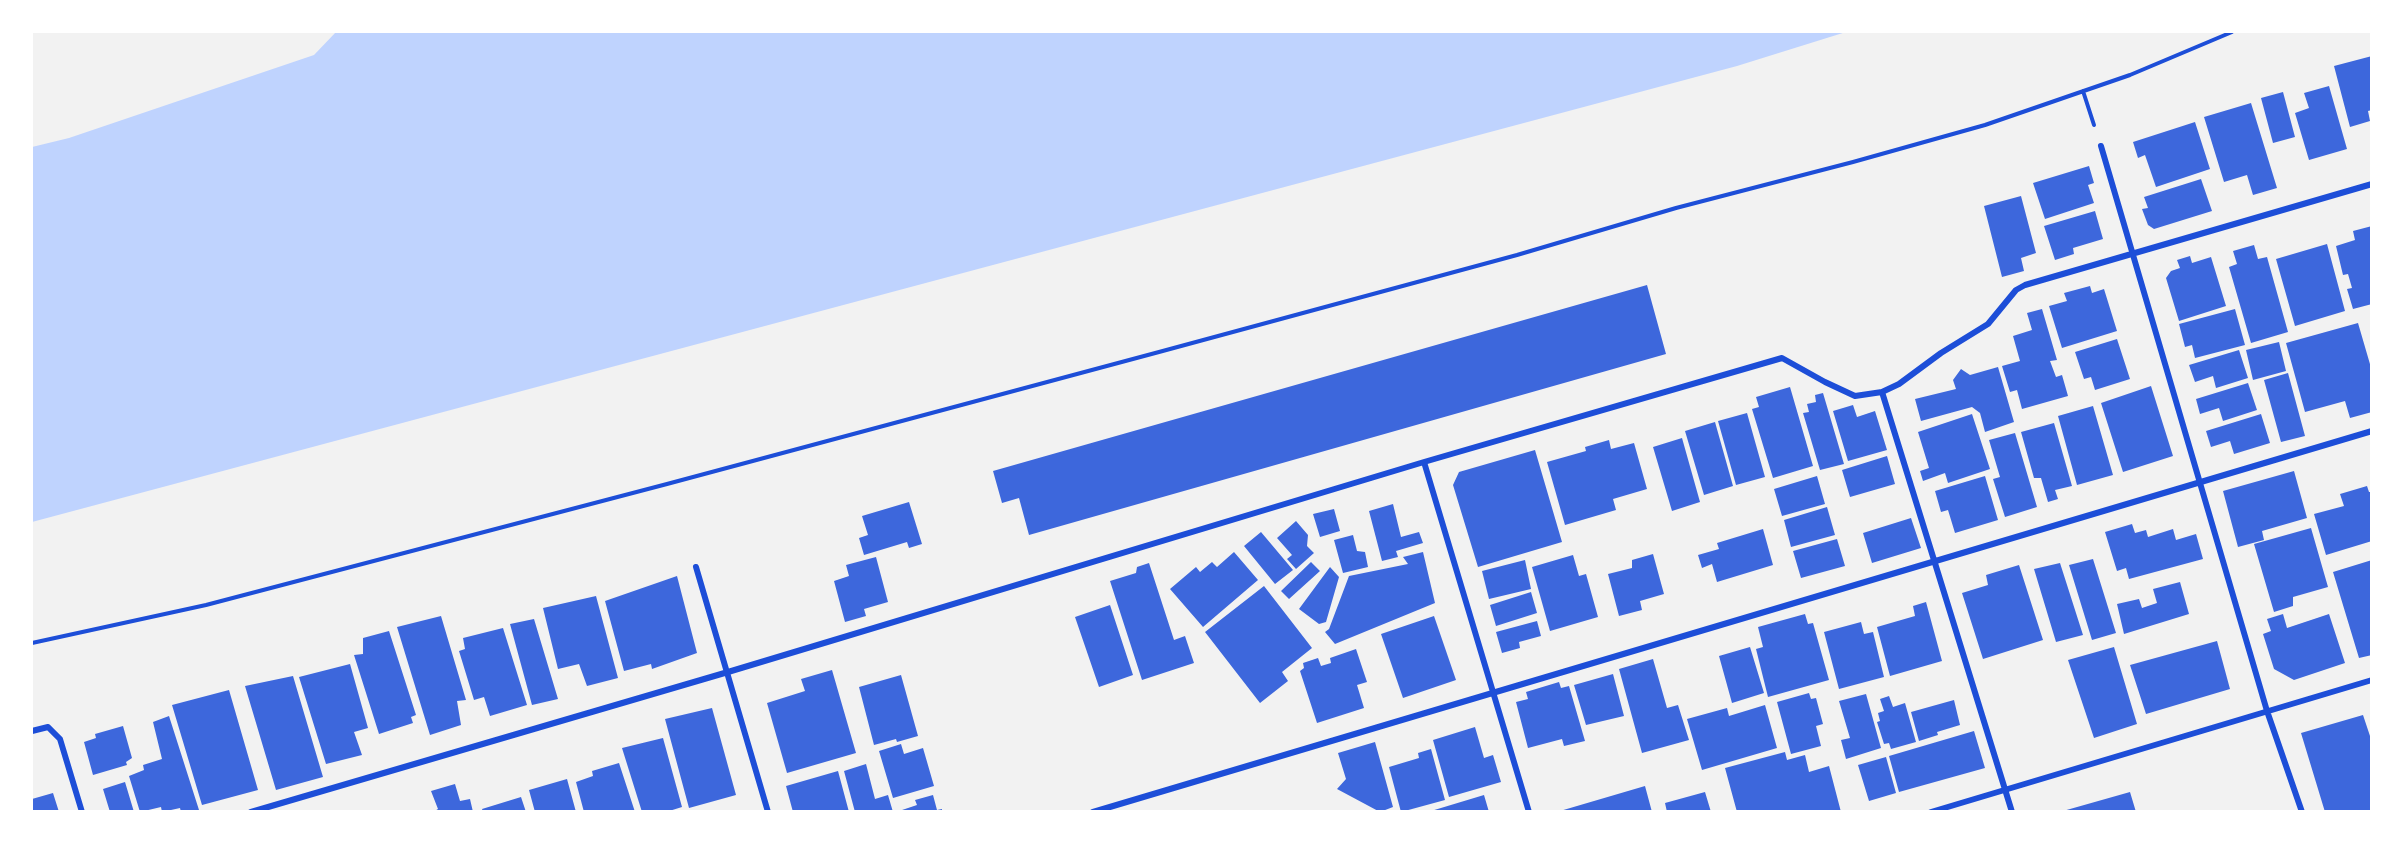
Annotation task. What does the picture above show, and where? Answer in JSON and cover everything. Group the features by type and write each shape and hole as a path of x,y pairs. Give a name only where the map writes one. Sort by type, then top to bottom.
{"street":[{"path":"2101,146 2267,711 2302,812"},
{"path":"251,812 728,672 1424,462 1782,358 1855,396 1882,392 1899,384 1941,353 1988,324 2016,290 2025,285 2372,184"},
{"path":"1882,392 1936,560 2012,812"},
{"path":"1093,812 2372,430"},
{"path":"1424,462 1529,812"},
{"path":"696,567 768,812"},
{"path":"1931,812 2372,680"},
{"path":"32,731 48,728 60,739 82,812"}],"path":[{"path":"32,643 206,605 1159,352 1985,125 2130,75 2232,32"},
{"path":"2083,91 2101,146"}],"water":[{"path":"336,32 1846,32 1737,66 32,522 32,147 69,138 314,55"}],"building":[{"path":"2372,56 2372,110 2368,111 2370,121 2350,127 2334,66"},
{"path":"2329,86 2347,149 2309,160 2295,113 2309,108 2304,93"},
{"path":"2283,92 2295,137 2273,143 2261,98"},
{"path":"2251,103 2277,188 2253,195 2247,175 2224,182 2204,117"},
{"path":"2195,122 2210,169 2156,187 2145,155 2138,158 2133,142"},
{"path":"2089,166 2094,183 2088,185 2094,203 2045,219 2033,183"},
{"path":"2201,179 2212,211 2154,229 2148,225 2142,209 2148,208 2144,197"},
{"path":"2021,196 2036,253 2021,258 2024,271 2002,277 1984,206"},
{"path":"2095,211 2103,239 2073,248 2074,254 2055,260 2044,226"},
{"path":"2372,226 2372,304 2353,309 2347,289 2352,288 2348,274 2343,275 2336,246 2355,240 2353,231"},
{"path":"2327,244 2345,311 2295,326 2276,259"},
{"path":"2254,245 2258,259 2267,257 2288,332 2251,343 2229,267 2237,264 2233,251"},
{"path":"2190,256 2192,263 2211,257 2226,306 2179,321 2166,278 2171,271 2180,268 2177,260"},
{"path":"1647,285 1666,354 1029,535 1019,498 1002,503 993,471"},
{"path":"2090,286 2092,293 2104,289 2117,331 2062,348 2049,306 2067,301 2064,293"},
{"path":"2042,309 2057,360 2050,361 2056,377 2062,375 2068,396 2022,409 2017,390 2010,392 2002,366 2020,361 2013,336 2032,330 2027,313"},
{"path":"2235,309 2245,345 2195,358 2192,345 2185,347 2179,324"},
{"path":"2358,323 2372,371 2372,412 2350,418 2345,401 2305,412 2286,343"},
{"path":"2117,339 2130,379 2095,390 2091,377 2084,379 2075,352"},
{"path":"2279,342 2286,371 2253,380 2246,350"},
{"path":"2239,350 2248,378 2216,388 2213,376 2195,382 2189,365"},
{"path":"1998,367 2014,422 1985,432 1980,413 1972,407 1921,421 1915,399 1956,389 1953,380 1961,369 1970,375"},
{"path":"2288,373 2305,436 2281,442 2264,380"},
{"path":"2248,383 2257,410 2223,421 2219,408 2200,414 2196,399"},
{"path":"2151,386 2173,456 2123,472 2101,403"},
{"path":"1790,387 1813,466 1773,478 1752,409 1759,407 1756,397"},
{"path":"1823,393 1844,464 1820,470 1803,413 1809,412 1807,404 1816,402 1815,395"},
{"path":"1853,405 1857,417 1875,411 1887,450 1848,461 1833,411"},
{"path":"2093,406 2113,475 2077,485 2058,416"},
{"path":"1747,413 1765,477 1736,485 1718,421"},
{"path":"1972,414 1990,469 1948,483 1945,473 1923,481 1920,471 1929,468 1918,432"},
{"path":"2261,414 2270,443 2234,454 2230,441 2211,447 2206,431"},
{"path":"1715,422 1733,486 1704,495 1685,431"},
{"path":"2054,423 2072,486 2055,490 2058,499 2048,502 2041,478 2034,478 2021,432"},
{"path":"2015,433 2037,507 2005,517 1993,479 2000,477 1989,440"},
{"path":"1682,438 1700,502 1672,511 1653,447"},
{"path":"1609,440 1611,449 1634,443 1647,489 1613,499 1616,510 1565,525 1547,462 1586,451 1585,447"},
{"path":"1535,450 1562,542 1478,567 1453,485 1459,472"},
{"path":"1887,456 1895,484 1850,497 1842,470"},
{"path":"2294,471 2307,518 2262,531 2264,540 2238,547 2223,491"},
{"path":"1817,476 1825,504 1782,516 1774,489"},
{"path":"1985,476 1998,520 1955,533 1948,510 1941,512 1935,491"},
{"path":"2367,486 2369,492 2372,492 2372,541 2326,555 2314,514 2344,506 2340,494"},
{"path":"909,502 922,544 909,548 907,542 864,555 859,538 868,535 862,516"},
{"path":"1393,504 1401,537 1419,532 1423,543 1396,551 1398,557 1382,561 1369,511"},
{"path":"1827,507 1835,535 1791,547 1784,520"},
{"path":"1334,509 1340,531 1320,537 1313,514"},
{"path":"1911,518 1921,548 1872,563 1863,533"},
{"path":"1296,521 1308,535 1307,546 1314,553 1296,569 1287,559 1292,555 1277,538"},
{"path":"2132,524 2135,533 2146,530 2148,537 2173,529 2176,540 2196,534 2203,559 2129,579 2126,568 2117,571 2105,532"},
{"path":"2311,528 2328,587 2293,597 2293,606 2274,612 2254,544"},
{"path":"1763,529 1773,565 1717,582 1712,564 1702,568 1698,555 1719,549 1717,543"},
{"path":"1261,532 1293,570 1275,584 1244,546"},
{"path":"1353,535 1357,551 1365,552 1368,567 1343,573 1334,540"},
{"path":"1837,539 1845,566 1801,578 1793,551"},
{"path":"1234,552 1258,580 1203,627 1170,589 1196,567 1200,572 1212,562 1217,567"},
{"path":"1423,552 1435,603 1335,644 1325,632 1329,629 1349,576 1408,564 1403,557"},
{"path":"1653,554 1664,594 1640,601 1642,610 1619,616 1608,574 1632,568 1632,560"},
{"path":"1573,555 1579,576 1586,574 1598,617 1550,631 1532,567"},
{"path":"876,557 888,602 864,609 866,616 845,622 834,581 849,576 846,565"},
{"path":"2093,559 2116,633 2092,640 2069,565"},
{"path":"1525,560 1531,589 1489,599 1482,571"},
{"path":"2372,560 2372,655 2359,658 2333,572"},
{"path":"1311,562 1320,571 1289,599 1281,591"},
{"path":"1149,563 1174,640 1185,636 1194,663 1142,680 1110,581 1136,573 1137,567"},
{"path":"2060,563 2083,635 2056,642 2034,569"},
{"path":"2019,565 2043,640 1983,659 1962,593 1988,585 1986,575"},
{"path":"1330,567 1339,577 1326,622 1319,624 1299,609"},
{"path":"677,576 697,653 652,669 651,664 624,671 605,601"},
{"path":"2180,582 2189,614 2124,634 2117,604 2139,599 2142,608 2157,603 2153,589"},
{"path":"1264,586 1312,648 1282,672 1288,681 1260,703 1205,632"},
{"path":"1531,592 1537,613 1496,626 1490,605"},
{"path":"596,596 618,678 587,686 579,664 558,669 543,608"},
{"path":"1926,602 1942,661 1890,676 1877,627 1915,616 1913,606"},
{"path":"1110,605 1133,675 1099,687 1075,617"},
{"path":"1805,614 1808,624 1813,623 1829,680 1768,697 1756,649 1763,647 1758,627"},
{"path":"2283,614 2287,628 2329,614 2345,663 2294,680 2274,669 2263,634 2271,631 2267,619"},
{"path":"441,616 466,700 457,701 461,725 430,735 397,627"},
{"path":"1434,616 1456,680 1403,698 1381,634"},
{"path":"534,619 558,699 532,705 510,624"},
{"path":"1537,621 1541,636 1519,642 1520,648 1502,653 1496,632"},
{"path":"1861,622 1864,634 1873,632 1884,677 1839,689 1824,632"},
{"path":"503,628 527,705 490,716 484,697 474,700 459,651 465,649 463,638"},
{"path":"389,631 416,715 411,717 413,723 379,734 354,655 363,654 363,638"},
{"path":"2217,641 2230,689 2146,714 2130,665"},
{"path":"1750,647 1764,693 1732,703 1719,656"},
{"path":"2114,647 2137,724 2094,738 2068,660"},
{"path":"1356,649 1367,682 1357,685 1364,708 1317,723 1300,671 1304,668 1303,663 1318,658 1321,666 1331,663 1330,658"},
{"path":"1653,659 1667,708 1678,705 1689,740 1642,753 1619,669"},
{"path":"350,664 368,728 354,732 362,755 326,764 299,677"},
{"path":"832,670 856,753 787,773 767,703 805,691 801,679"},
{"path":"1613,674 1624,716 1586,725 1574,685"},
{"path":"901,675 918,736 874,745 859,687"},
{"path":"293,676 323,777 276,790 245,686"},
{"path":"1559,682 1561,688 1569,686 1585,741 1564,746 1562,739 1528,748 1516,702 1528,699 1526,692"},
{"path":"229,690 258,790 202,805 172,705"},
{"path":"1809,693 1811,699 1816,698 1823,724 1816,726 1821,746 1791,754 1777,702"},
{"path":"1866,694 1881,748 1846,759 1841,740 1850,738 1839,701"},
{"path":"1889,696 1893,707 1905,703 1916,742 1891,749 1889,743 1884,744 1877,722 1880,721 1878,713 1884,711 1880,699"},
{"path":"1954,700 1960,725 1937,732 1938,735 1919,741 1911,712"},
{"path":"1765,705 1777,748 1702,770 1687,719 1727,708 1729,716"},
{"path":"712,708 736,795 689,808 665,719"},
{"path":"2363,715 2372,742 2372,812 2325,812 2301,733"},
{"path":"169,716 199,810 181,812 180,808 162,812 161,807 140,812 129,776 144,770 143,765 162,759 153,722"},
{"path":"123,726 132,758 126,762 127,765 93,775 84,742 96,738 95,734"},
{"path":"1475,727 1484,758 1493,755 1501,782 1449,797 1433,740"},
{"path":"1974,731 1985,768 1899,792 1889,756"},
{"path":"663,738 682,807 666,812 642,812 622,748"},
{"path":"1375,742 1393,807 1380,812 1337,789 1346,779 1338,753"},
{"path":"901,744 904,754 923,748 934,786 893,798 879,751"},
{"path":"1431,749 1445,800 1401,812 1389,767 1419,758 1418,753"},
{"path":"1785,752 1787,760 1805,755 1809,772 1829,766 1841,812 1737,812 1725,768"},
{"path":"1886,757 1896,793 1869,801 1858,765"},
{"path":"619,763 635,812 584,812 576,782 593,776 592,771"},
{"path":"866,764 875,799 888,795 893,812 855,812 844,771"},
{"path":"838,771 849,812 793,812 786,786"},
{"path":"567,779 576,812 535,812 529,790"},
{"path":"125,782 134,812 110,812 103,789"},
{"path":"455,784 460,801 470,799 473,812 433,812 438,809 431,791"},
{"path":"1645,786 1652,812 1560,812 1560,811"},
{"path":"1705,792 1711,812 1667,812 1665,803"},
{"path":"2130,792 2136,812 2063,812 2063,811"},
{"path":"53,793 59,812 32,812 32,799"},
{"path":"933,795 937,810 942,809 942,812 896,812 917,805 915,800"},
{"path":"1484,795 1489,812 1431,812 1431,811"},
{"path":"521,797 526,812 483,812 482,809"}]}
